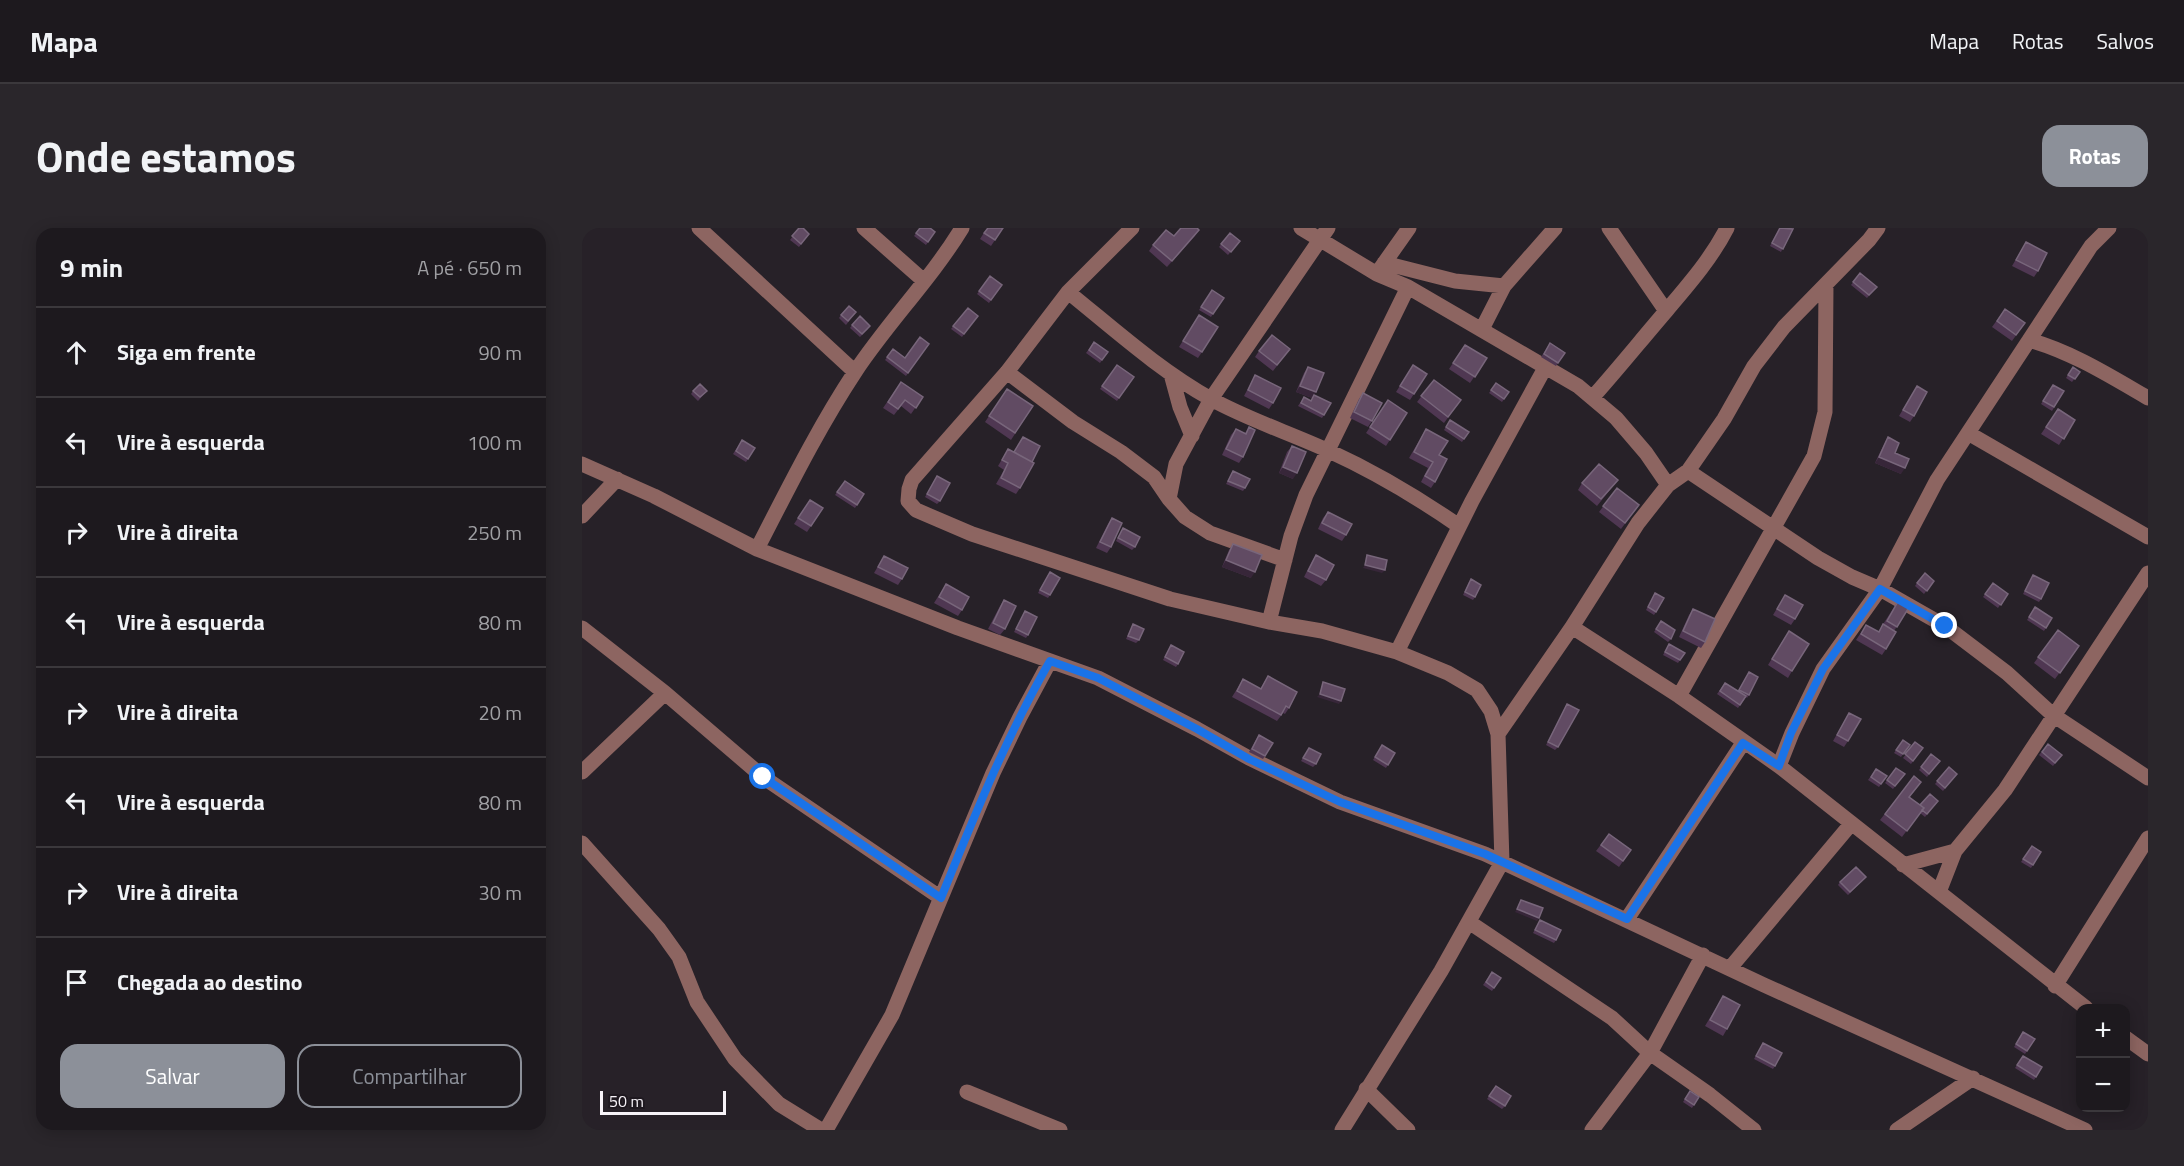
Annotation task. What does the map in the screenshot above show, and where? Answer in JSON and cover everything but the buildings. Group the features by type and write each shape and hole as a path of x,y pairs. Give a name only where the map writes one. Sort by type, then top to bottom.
{"street":[{"path":"699,228 855,372"},
{"path":"864,228 924,281"},
{"path":"758,549 799,467 855,372 962,228"},
{"path":"1132,228 1068,292 1007,372 912,480 908,501 916,510 972,534 1170,599 1269,622 1322,631 1397,652 1448,673 1477,690 1491,711 1498,734 1502,862 1441,971 1342,1130"},
{"path":"1301,228 1324,234 1408,287 1482,328 1578,386 1616,418 1646,453 1668,485"},
{"path":"1381,269 1410,228"},
{"path":"1482,328 1504,286 1555,228"},
{"path":"1609,228 1666,311"},
{"path":"1592,398 1666,311 1716,248 1727,228"},
{"path":"1498,734 1572,627 1638,524 1668,485 1688,471 1724,419 1754,366 1784,327 1878,228"},
{"path":"1779,766 1791,733 1823,669 1880,589 1937,480 2091,246 2109,228"},
{"path":"1169,499 1176,464 1211,399 1324,234"},
{"path":"1381,269 1504,286"},
{"path":"1678,696 1814,456 1825,412 1826,285"},
{"path":"1269,622 1285,560 1306,495 1408,287"},
{"path":"1068,292 1171,374 1211,399 1249,418 1328,450 1384,478 1460,526"},
{"path":"2029,340 2071,355 2148,398"},
{"path":"1397,652 1460,526 1546,366"},
{"path":"1007,372 1073,422 1121,452 1154,477 1185,518 1210,533 1285,560"},
{"path":"1171,374 1180,407 1192,436"},
{"path":"1968,433 2148,537"},
{"path":"582,464 758,549 957,628 1098,678 1179,719 1249,759 1340,802 1485,854 2085,1130"},
{"path":"1154,477 1176,464"},
{"path":"1688,471 1818,558 1880,589 1945,626 2007,673 2053,715 2148,778"},
{"path":"582,516 617,479"},
{"path":"1939,892 1955,851 2005,790 2148,573"},
{"path":"1572,627 1678,696 1779,766 2080,1004"},
{"path":"582,628 665,693 763,777 941,898"},
{"path":"582,843 659,929 679,957 697,1002 735,1059 780,1104 823,1130 892,1015 993,773 1050,661"},
{"path":"582,772 665,693"},
{"path":"1627,919 1743,743"},
{"path":"1730,968 1851,824"},
{"path":"2055,986 2148,838"},
{"path":"1903,865 1955,851"},
{"path":"1469,922 1612,1018 1650,1053 1710,1095 1754,1130"},
{"path":"1592,1130 1650,1053 1703,955"},
{"path":"2130,1041 2148,1054"},
{"path":"1897,1130 1972,1078"},
{"path":"1366,1089 1408,1130"},
{"path":"967,1092 1060,1130"}],"route":[{"path":"763,777 941,898 993,773 1050,661 1098,678 1197,729 1249,759 1340,802 1485,854 1627,919 1743,743 1779,766 1791,733 1823,669 1880,589 1945,626"}]}
